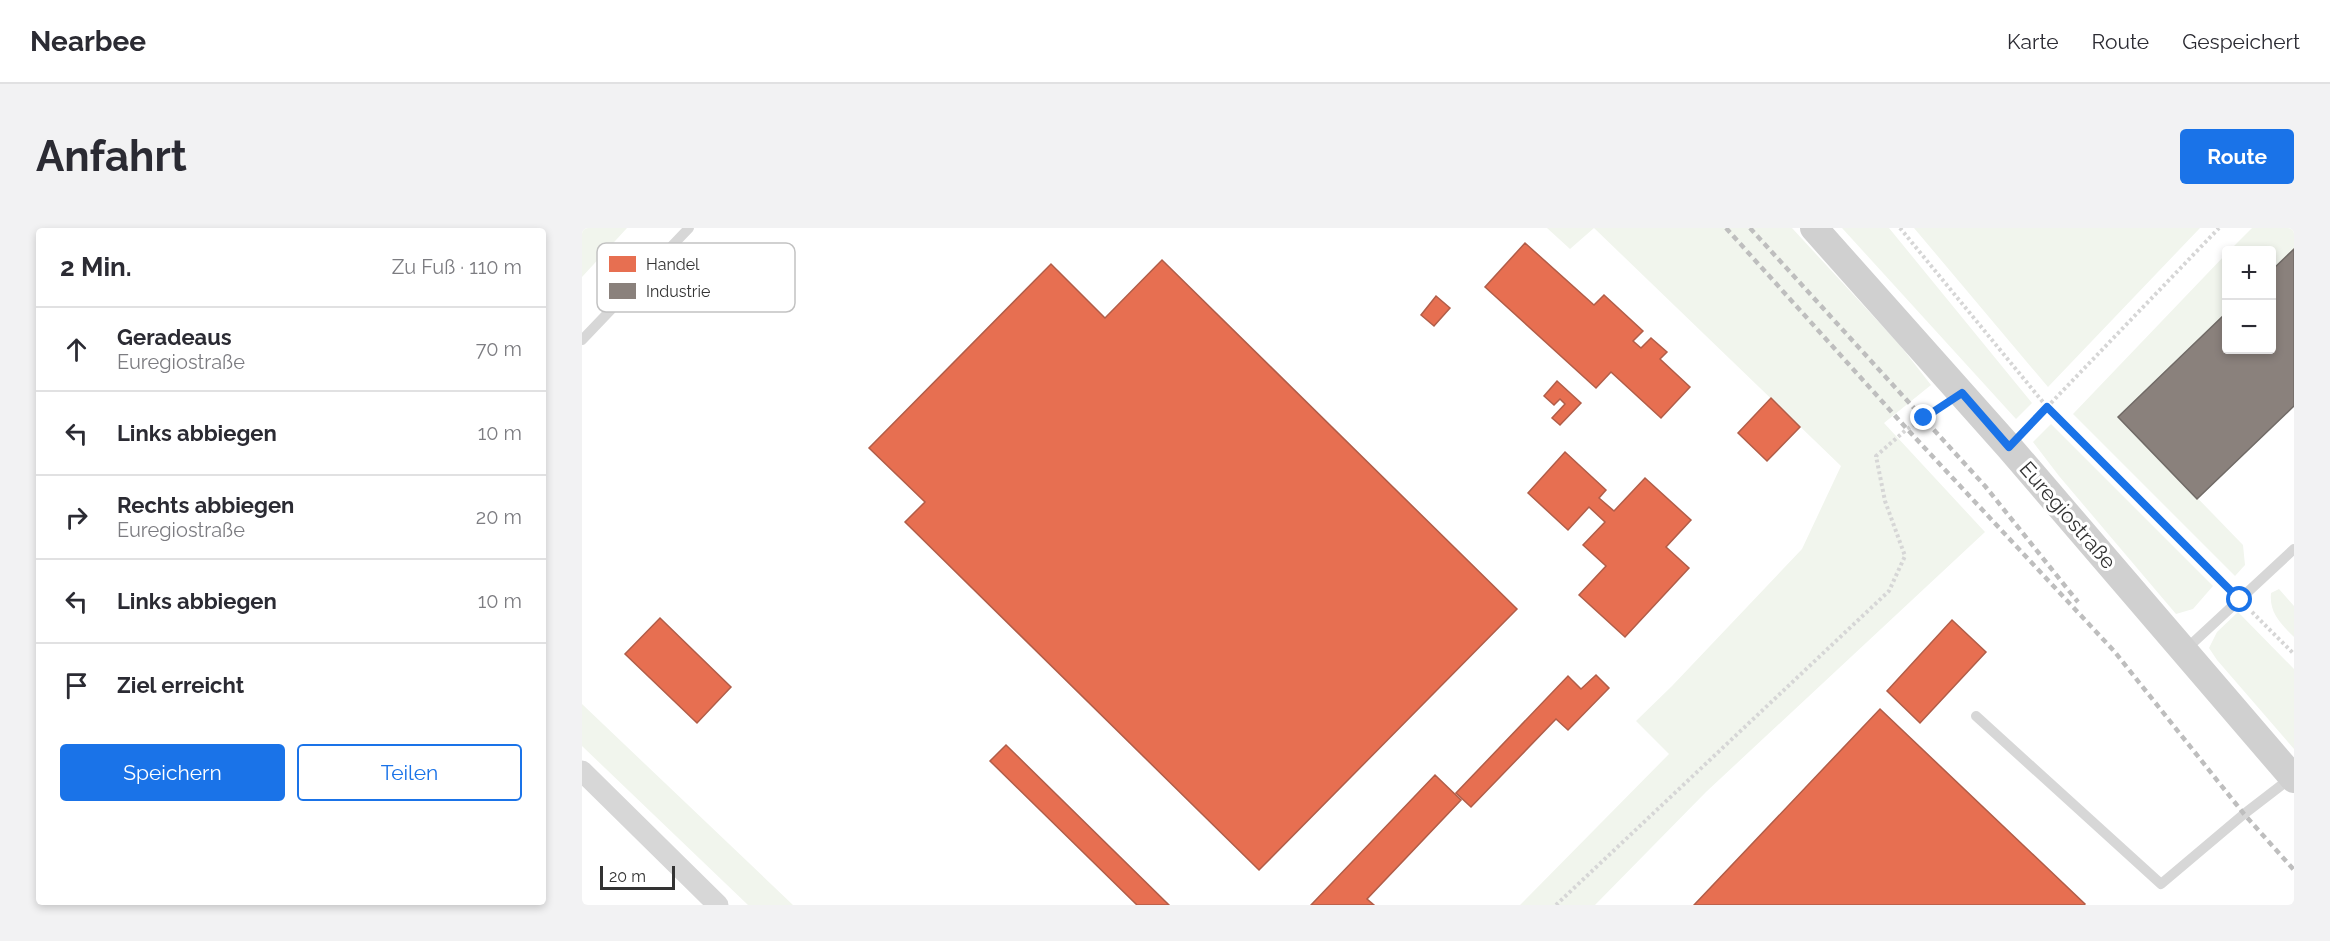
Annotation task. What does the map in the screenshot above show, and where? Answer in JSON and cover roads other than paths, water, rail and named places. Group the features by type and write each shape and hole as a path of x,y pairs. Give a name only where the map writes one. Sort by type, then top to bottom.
{"main road":[{"name":"Euregiostraße","path":"1814,228 1962,393 2293,778"}],"street":[{"path":"582,771 718,905"}],"lane":[{"path":"674,243 688,228"},
{"path":"582,340 608,312"},
{"path":"2184,651 2294,549"},
{"path":"1976,716 2162,884 2244,814 2293,778"}],"railway":[{"path":"1726,228 1907,429 2114,651 2244,814 2294,870"},
{"path":"1750,228 1985,486 2078,602"}]}
